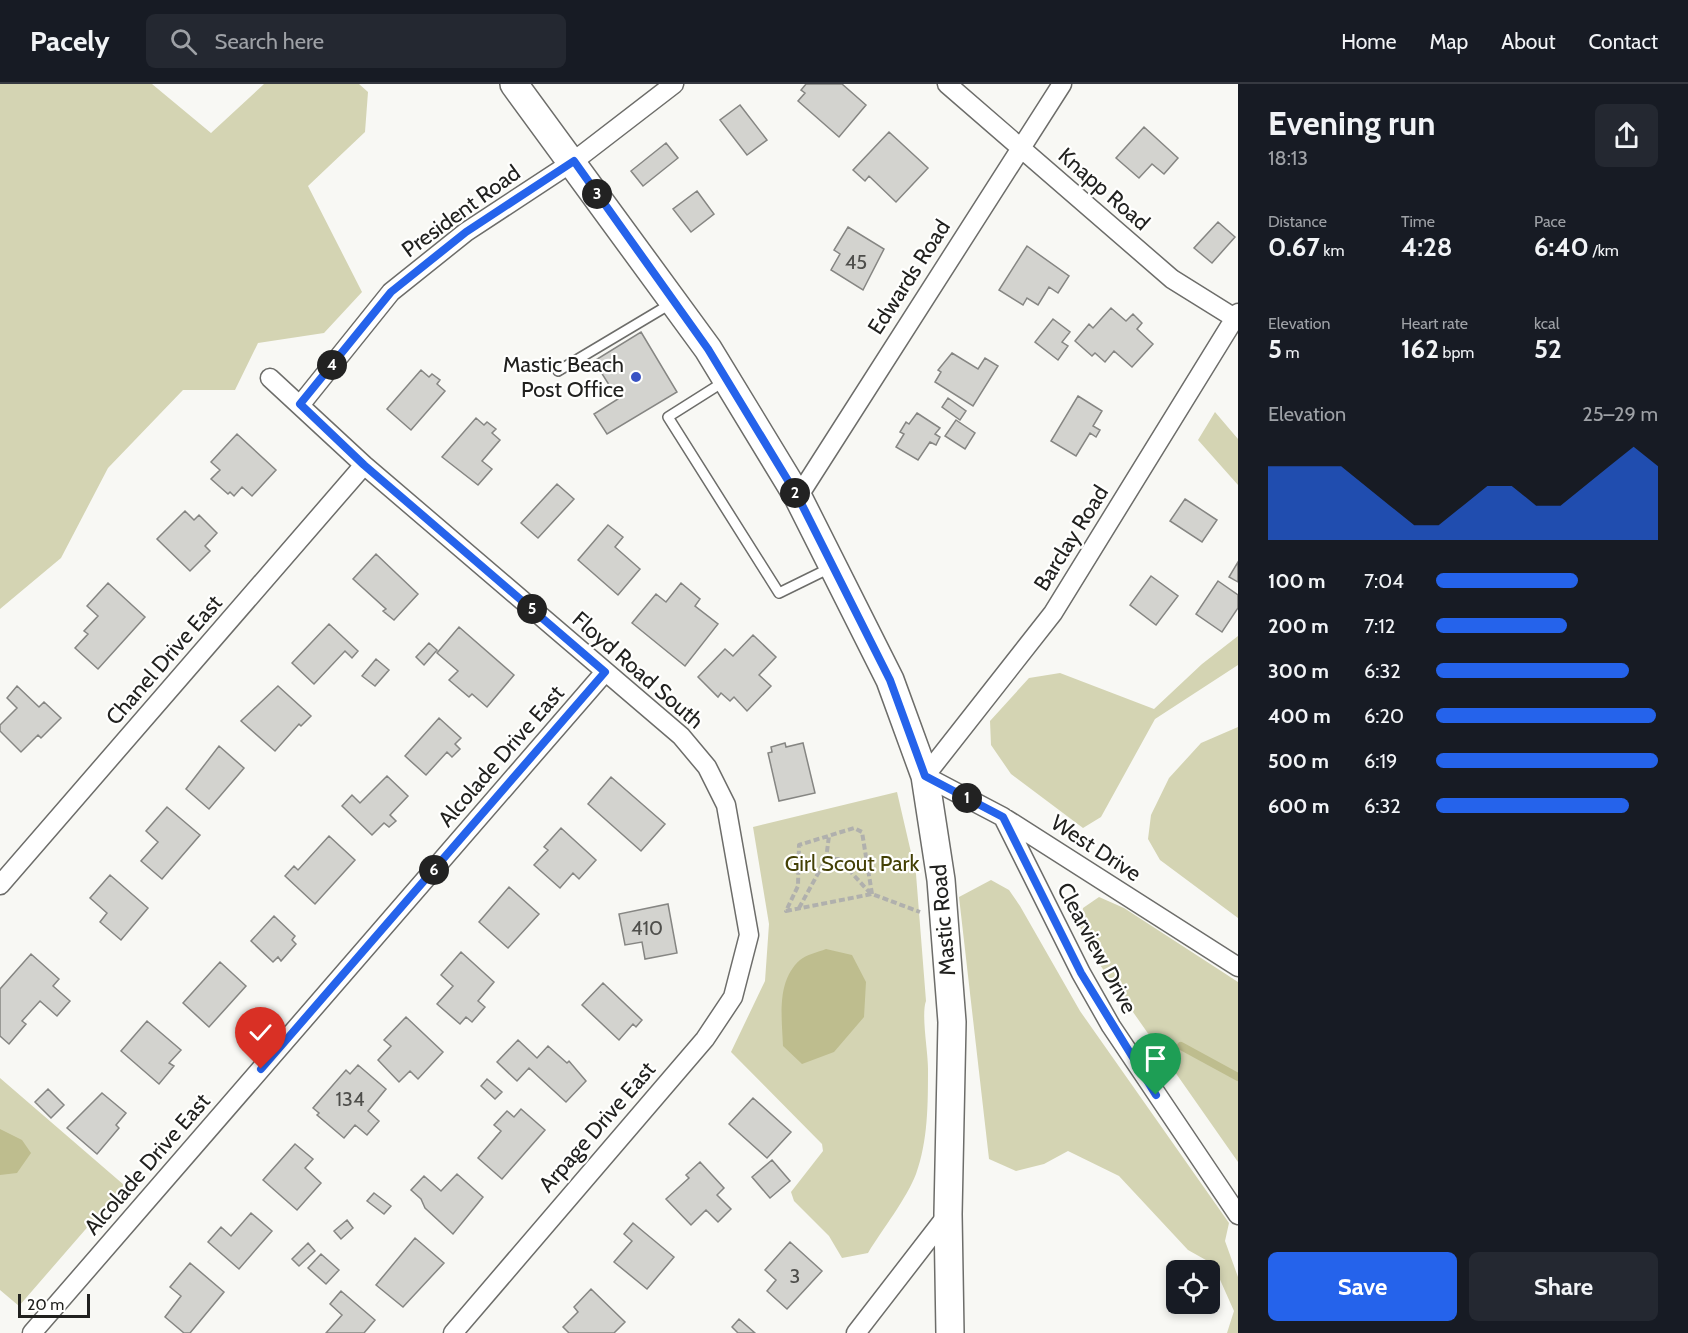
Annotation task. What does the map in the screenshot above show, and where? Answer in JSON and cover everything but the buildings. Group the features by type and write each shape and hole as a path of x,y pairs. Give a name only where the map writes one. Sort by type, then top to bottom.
{"main road":[{"name":"Mastic Road","path":"514,84 574,161 675,301 727,379 798,497 890,680 925,776 944,917 952,1022 948,1214 950,1333"}],"street":[{"name":"President Road","path":"300,404 391,292 466,232 574,161 674,84"},
{"name":"Knapp Road","path":"947,84 1172,279 1237,317"},
{"name":"Edwards Road","path":"798,497 1062,84"},
{"name":"Barclay Road","path":"925,776 1053,613 1237,317"},
{"name":"Floyd Road South","path":"270,378 364,465 681,736 707,767 726,805 748,935"},
{"name":"Chanel Drive East","path":"0,885 364,465"},
{"name":"Alcolade Drive East","path":"32,1333 605,672"},
{"name":"West Drive","path":"925,776 1003,817 1238,967"},
{"name":"Clearview Drive","path":"1003,817 1081,973 1111,1026 1238,1215"},
{"name":"Arpage Drive East","path":"453,1333 705,1039 733,997 748,935"},
{"path":"856,1333 948,1214"}],"lane":[{"path":"558,371 675,301"},
{"path":"727,379 668,417 779,593 833,566"}],"path":[{"path":"854,828 862,832 872,894 786,911 798,886 799,845 854,828"},
{"path":"798,909 826,859 829,836"},
{"path":"826,859 839,860 872,894 906,909 944,917"}],"green space":[{"path":"0,84 152,84 211,133 264,84 359,84 368,92 365,132 308,186 362,292 324,333 258,343 235,390 183,390 108,468 61,558 0,609"},
{"path":"1215,412 1238,439 1238,485 1198,440"},
{"path":"1238,636 1238,665 1155,719 1101,817 1083,828 1011,774 991,745 990,721 1029,678 1060,673 1154,709 1202,664"},
{"path":"1238,727 1238,918 1160,860 1148,839 1151,815 1169,778 1201,743"},
{"name":"Girl Scout Park","path":"897,792 916,874 926,1001 924,1015 928,1082 925,1136 920,1161 912,1183 868,1253 842,1258 829,1236 794,1201 791,1192 823,1151 822,1144 731,1052 765,981 769,924 753,827"},
{"path":"991,880 1009,890 1080,1011 1229,1223 1225,1241 1238,1277 1238,1333 1227,1333 1234,1311 1220,1280 1220,1260 1206,1260 1188,1250 1119,1176 1068,1151 1044,1164 1016,1171 989,1159 959,897"},
{"path":"1099,897 1124,908 1238,982 1238,1162 1091,952 1080,927 1083,908"},
{"path":"0,1078 124,1185 19,1306 0,1290"}],"shaded area":[{"path":"826,949 852,955 866,982 864,1017 834,1052 802,1064 783,1046 782,1000 784,989 787,978 800,960"},
{"path":"0,1129 22,1140 31,1153 17,1173 0,1175"}],"waterway":[{"path":"1181,1046 1238,1077"}],"place":[{"name":"Mastic Beach Post Office","path":"636,377"}],"route":[{"path":"261,1069 605,672 364,465 300,404 391,292 466,232 574,161 708,349 798,497 890,680 925,776 1003,817 1081,973 1111,1026 1156,1095"}]}
